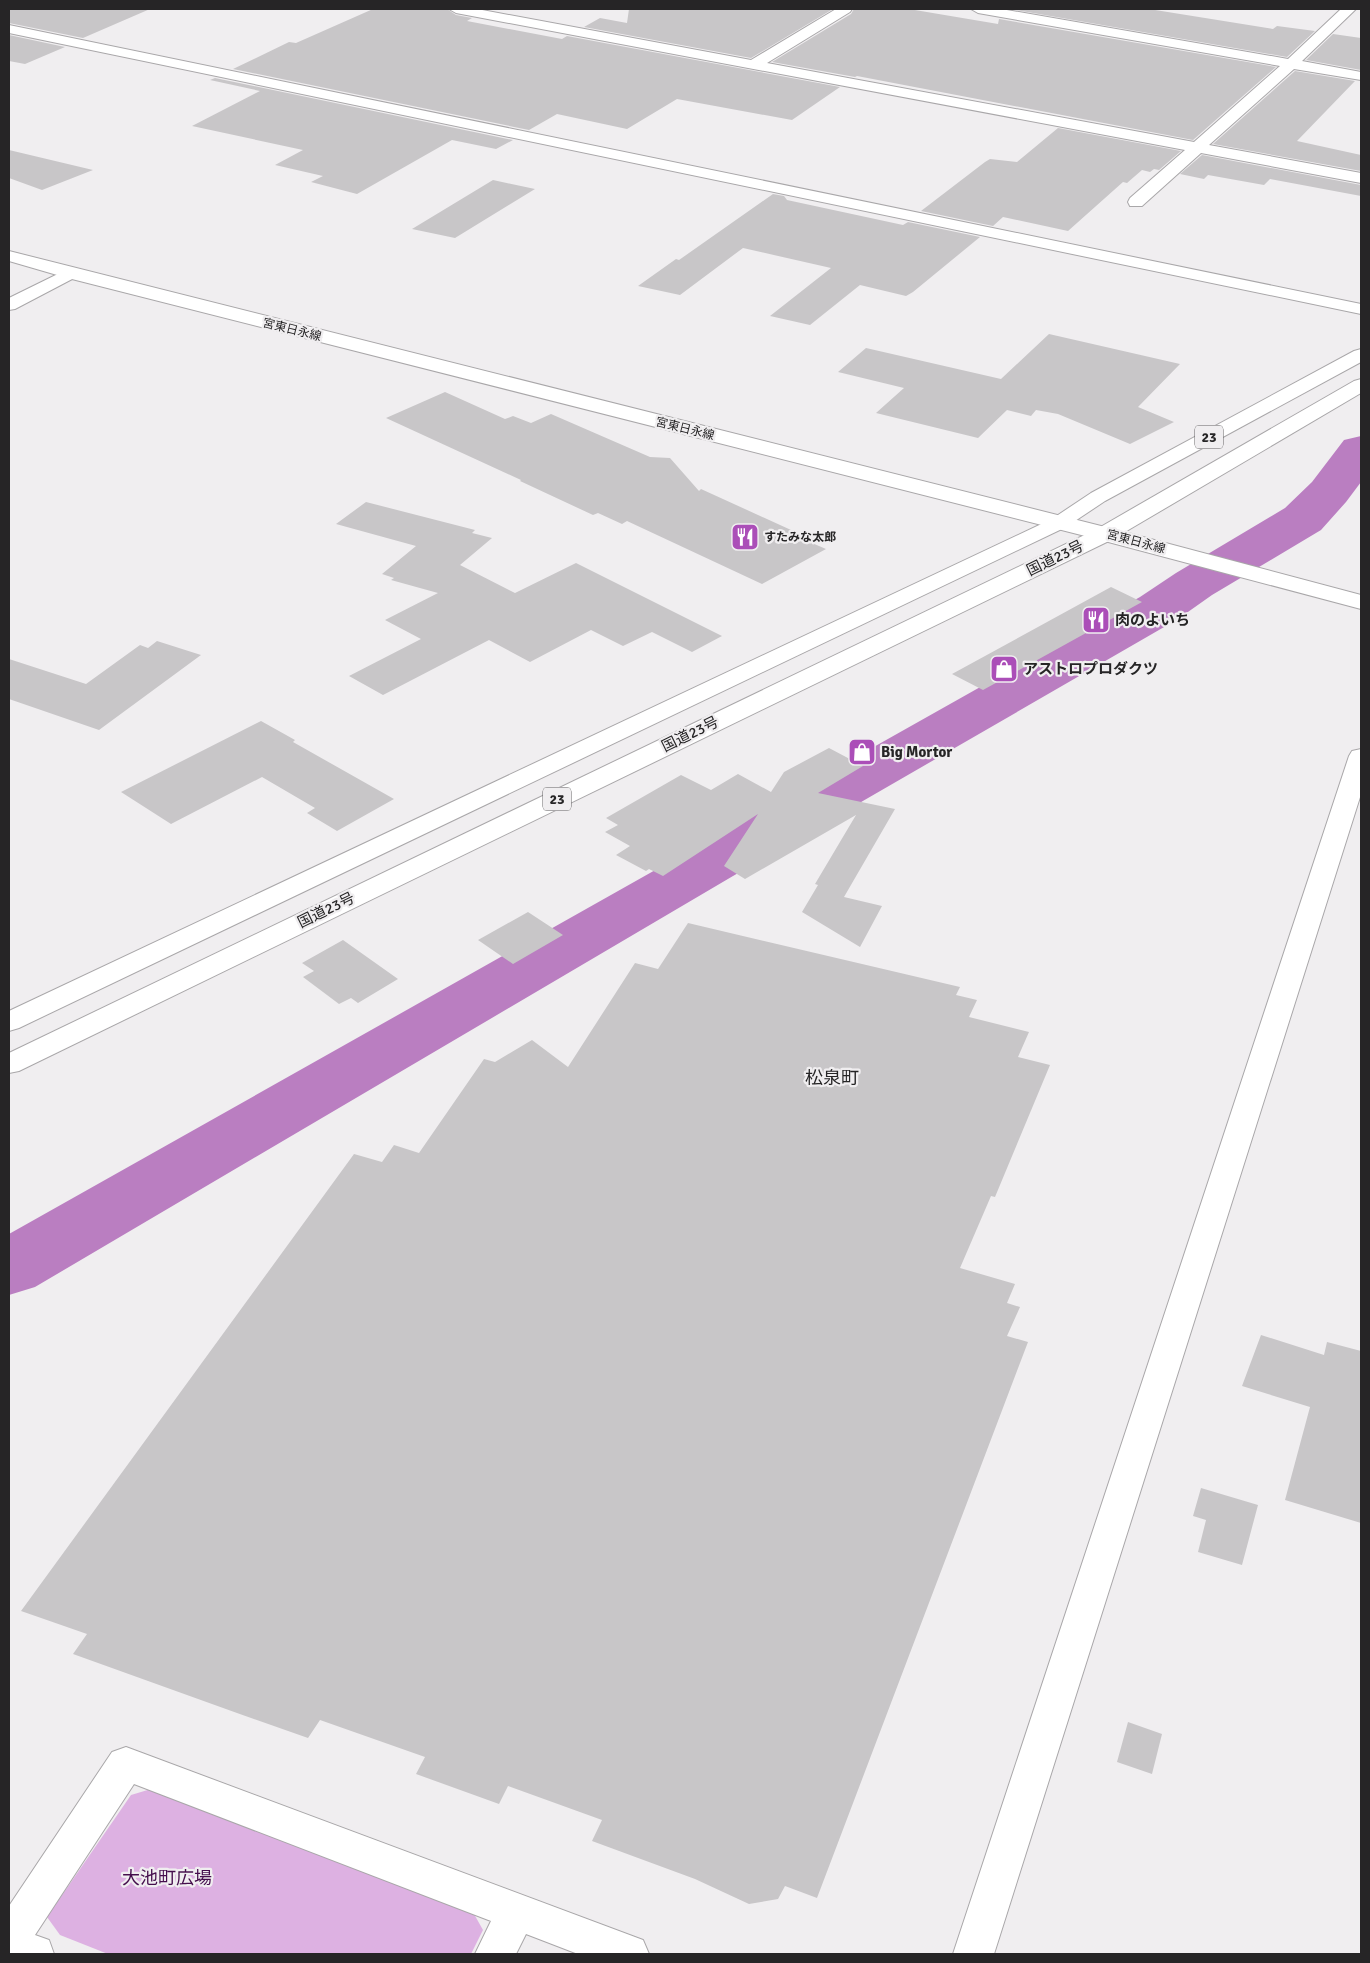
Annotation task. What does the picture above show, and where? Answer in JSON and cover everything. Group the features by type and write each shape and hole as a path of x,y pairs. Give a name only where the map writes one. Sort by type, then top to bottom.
{"main road":[{"path":"456,9 1361,178"},
{"path":"754,64 845,9"},
{"path":"978,9 1361,76"},
{"path":"1136,202 1290,64 1348,9"},
{"path":"9,29 1358,306"},
{"name":"宮東日永線","path":"9,256 1105,534 1361,602"},
{"path":"9,305 70,273"},
{"name":"国道23号","path":"9,1022 1059,523 1098,497 1361,354"},
{"name":"国道23号","path":"9,1064 1105,534 1361,384"},
{"path":"973,1954 1361,756"},
{"path":"9,1940 126,1764 628,1954"},
{"path":"495,1954 516,1913"},
{"path":"9,1944 34,1954"}],"green space":[{"name":"大池町広場","path":"151,1789 474,1914 483,1930 471,1954 108,1954 60,1935 47,1917 131,1795"}],"building":[{"path":"9,9 150,9 83,38 9,23"},
{"path":"373,9 447,9 456,15 472,18 467,21 562,39 567,36 840,87 792,120 677,99 627,129 557,114 529,130 233,69 289,42 296,43"},
{"path":"629,9 833,9 751,58 584,27 600,18 627,23"},
{"path":"854,9 909,9 998,24 999,19 1276,67 1193,140 857,76 772,62 851,14"},
{"path":"1010,9 1149,9 1273,29 1277,26 1315,31 1287,57"},
{"path":"1333,34 1361,38 1361,70 1306,60"},
{"path":"9,35 65,47 25,64 9,61"},
{"path":"1295,71 1355,81 1297,141 1361,155 1361,171 1213,144"},
{"path":"215,78 513,140 496,149 452,140 357,194 311,182 323,176 275,165 303,150 192,126 260,91 210,80"},
{"path":"1058,128 1181,151 1159,170 1154,169 1150,172 1142,170 1127,183 1123,182 1068,231 1003,217 993,226 921,211 985,162 990,159 1017,162"},
{"path":"9,150 93,170 42,190 9,178"},
{"path":"1202,155 1361,185 1361,196 1270,179 1264,185 1208,175 1204,179 1180,174"},
{"path":"493,180 535,189 455,238 412,229"},
{"path":"773,194 784,196 787,200 903,225 908,222 980,237 906,296 860,285 810,325 770,316 831,268 743,248 680,295 638,286 676,259 679,260"},
{"path":"1049,334 1180,364 1138,407 1174,422 1130,444 1058,414 1036,410 1031,416 1007,410 978,438 876,413 904,388 838,372 866,348 1001,379"},
{"path":"445,392 505,419 513,416 531,423 551,414 650,457 670,458 699,491 701,489 802,535 798,537 826,549 762,584 627,521 622,524 598,513 593,515 386,418"},
{"path":"366,502 475,530 472,533 492,538 460,565 515,593 576,563 722,636 692,652 652,632 623,646 591,630 530,662 489,640 383,695 349,676 421,639 385,620 438,593 391,580 394,578 382,574 416,546 336,524"},
{"path":"1111,587 1142,602 983,690 952,674"},
{"path":"157,641 201,655 99,730 9,699 9,659 86,684 140,645 148,648"},
{"path":"261,721 295,740 293,742 394,799 337,831 307,813 315,808 262,777 171,824 121,792"},
{"path":"829,748 863,766 818,793 895,809 844,897 882,906 860,947 802,912 818,885 815,884 856,815 745,879 724,866 758,814 663,876 649,869 646,871 616,855 630,846 605,832 618,825 606,818 681,775 711,790 738,774 771,792 784,772"},
{"path":"528,912 563,935 513,964 478,940"},
{"path":"688,923 960,987 956,995 977,1000 969,1017 1029,1032 1018,1057 1050,1065 995,1197 991,1196 960,1268 1015,1284 1007,1303 1020,1307 1007,1336 1028,1342 817,1898 785,1886 778,1899 749,1904 695,1879 592,1841 602,1820 508,1786 499,1804 416,1774 425,1757 320,1720 308,1738 237,1713 73,1654 87,1634 21,1611 354,1154 382,1162 394,1145 419,1153 484,1059 495,1062 532,1040 568,1067 635,963 658,969"},
{"path":"343,940 398,979 358,1003 351,998 339,1004 303,977 314,971 302,963"},
{"path":"1261,1335 1324,1355 1327,1342 1361,1351 1361,1523 1285,1500 1310,1407 1242,1386"},
{"path":"1201,1488 1258,1505 1242,1565 1198,1552 1206,1520 1193,1516"},
{"path":"1128,1722 1162,1734 1152,1774 1117,1762"}],"waterway":[{"path":"9,1268 711,863 1159,608 1194,584 1303,519 1329,492 1361,450"}],"place":[{"name":"すたみな太郎","path":"745,537"},
{"name":"肉のよいち","path":"1096,620"},
{"name":"アストロプロダクツ","path":"1004,669"},
{"name":"Big Mortor","path":"862,752"}],"district":[{"name":"松泉町","path":"832,1078"}]}
